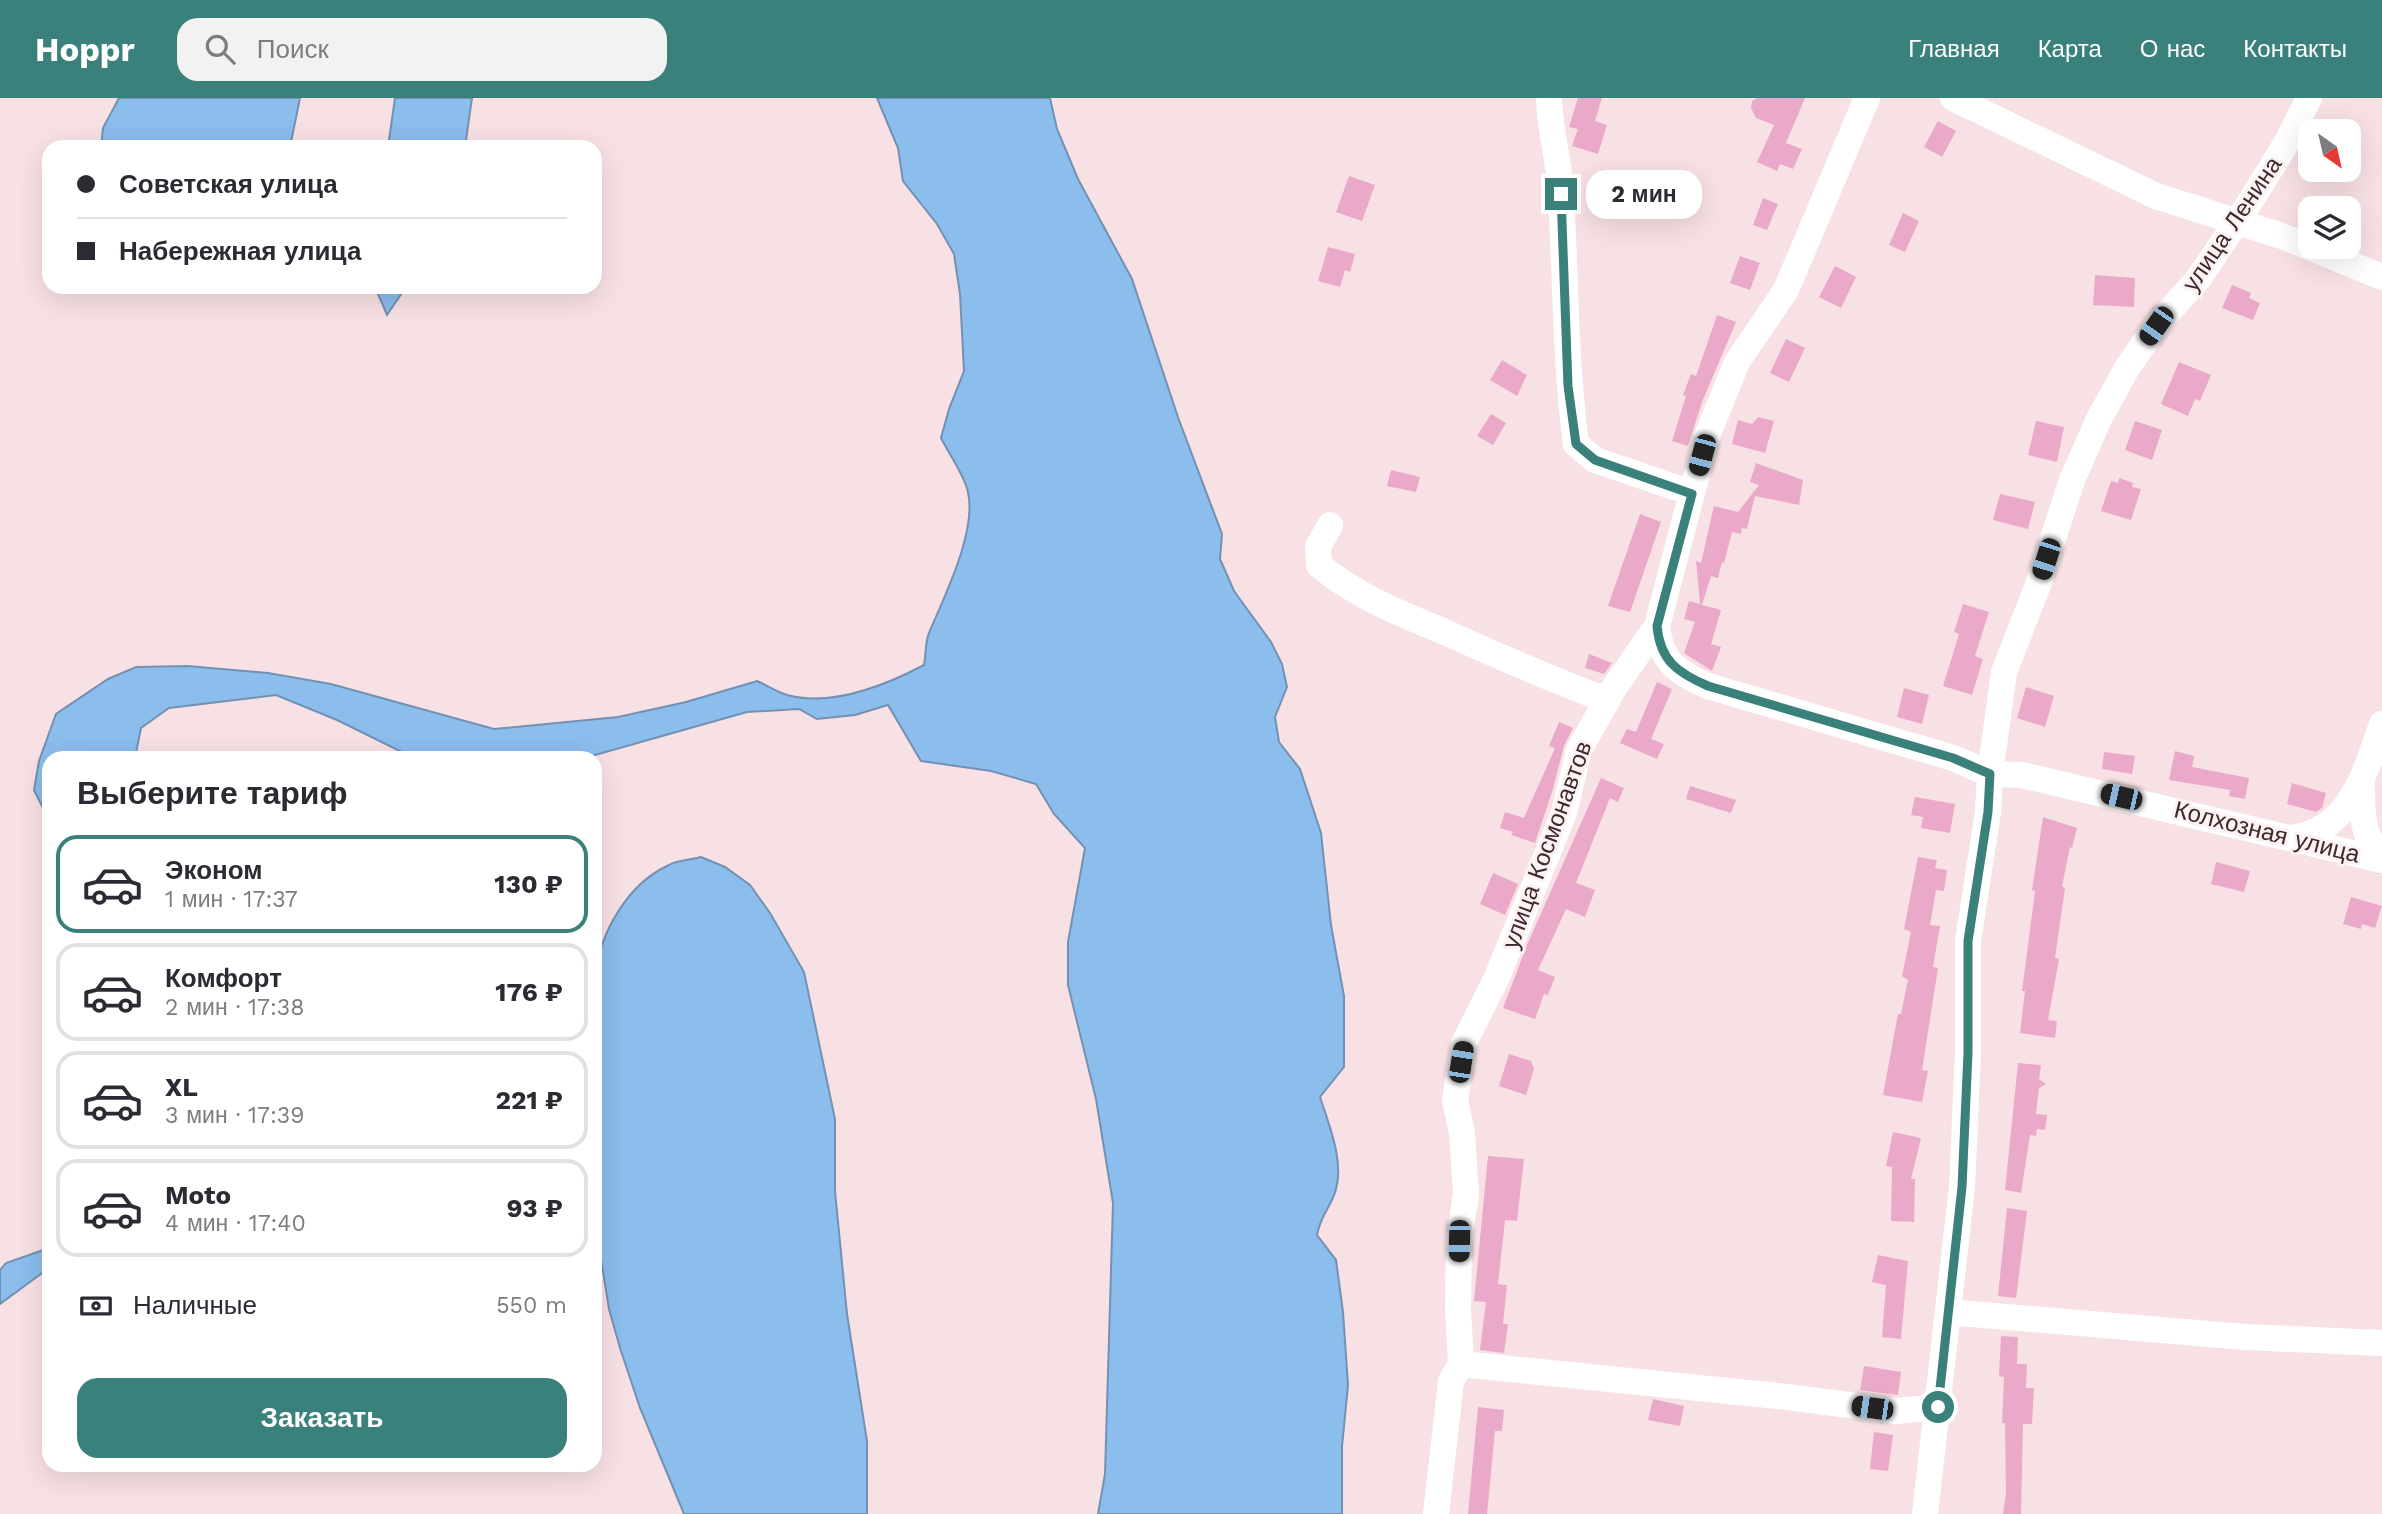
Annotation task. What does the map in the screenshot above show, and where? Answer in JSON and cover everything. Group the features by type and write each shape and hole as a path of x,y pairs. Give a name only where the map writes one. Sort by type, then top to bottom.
{"street":[{"path":"1549,98 1549,131 1561,194 1568,386 1576,444 1595,460 1692,494"},
{"name":"улица Космонавтов","path":"1436,1514 1451,1381 1461,1364 1458,1309 1459,1241 1466,1194 1462,1133 1455,1100 1464,1043 1497,978 1564,813 1579,750 1607,700 1657,626 1707,436 1737,362 1786,289 1867,98"},
{"path":"1953,98 2156,196 2282,236 2382,277"},
{"name":"улица Ленина","path":"1925,1514 1962,1187 1968,1053 1968,941 1988,812 1990,774 2004,672 2038,585 2072,480 2127,368 2156,326 2199,278 2287,142 2309,98"},
{"path":"1330,525 1318,547 1319,565 1339,582 1371,600 1556,682 1607,700"},
{"name":"Колхозная улица","path":"1657,626 1659,645 1670,664 1684,676 1708,686 1953,758 1990,774 2022,775 2382,858"},
{"path":"2296,837 2312,835 2326,827 2343,810 2362,782 2382,724"},
{"path":"2362,782 2362,817 2373,849 2382,858"},
{"path":"1948,1312 2245,1337 2382,1343"},
{"path":"1461,1364 1779,1395 1896,1411 1938,1407"}],"water":[{"path":"119,98 300,98 291,140 102,140 103,128"},
{"path":"395,98 472,98 466,140 389,140"},
{"path":"877,98 1050,98 1057,129 1078,179 1132,279 1179,420 1222,534 1220,559 1234,591 1271,642 1282,664 1287,687 1275,717 1279,742 1300,769 1321,833 1331,925 1344,996 1344,1067 1320,1097 1337,1155 1338,1178 1334,1195 1317,1235 1336,1260 1343,1312 1348,1385 1342,1447 1342,1514 1098,1514 1105,1474 1113,1203 1096,1099 1068,985 1068,942 1085,848 1054,814 1036,784 991,771 921,761 888,705 855,715 817,719 799,709 747,712 602,753 400,751 337,720 276,695 169,708 141,728 136,751 43,751 56,714 108,679 136,667 188,666 268,673 331,684 494,729 618,717 686,702 757,681 787,695 804,698 840,696 893,680 924,665 928,637 958,564 968,526 970,508 966,485 941,438 964,371 960,294 954,254 937,224 903,181 898,148"},
{"path":"378,294 401,294 387,315"},
{"path":"42,753 42,806 34,790"},
{"path":"701,857 725,867 750,885 770,913 804,972 835,1119 835,1191 847,1314 867,1441 867,1514 684,1514 640,1408 620,1348 609,1309 602,1266 602,946 628,897 654,873 673,863"},
{"path":"42,1250 42,1273 0,1304 0,1270 6,1263"}],"building":[{"path":"1578,98 1602,98 1595,121 1607,125 1598,154 1572,146 1578,129 1569,127"},
{"path":"1758,98 1805,98 1786,143 1802,149 1793,169 1780,164 1777,171 1757,162 1774,125 1756,118 1751,108 1752,101"},
{"path":"1938,121 1956,131 1942,157 1924,147"},
{"path":"1349,176 1375,185 1362,221 1336,212"},
{"path":"1763,198 1778,204 1767,230 1753,225"},
{"path":"1903,213 1919,221 1905,252 1889,245"},
{"path":"1328,247 1355,254 1350,272 1345,270 1340,287 1318,281"},
{"path":"1740,256 1760,263 1750,290 1730,283"},
{"path":"1835,266 1856,277 1841,308 1819,297"},
{"path":"2095,275 2135,278 2134,307 2093,305"},
{"path":"2232,285 2251,293 2249,298 2260,303 2253,320 2222,308"},
{"path":"1717,315 1736,322 1702,402 1688,446 1672,441 1686,396 1683,395 1691,374 1696,376"},
{"path":"1786,339 1805,348 1789,382 1770,373"},
{"path":"1502,360 1527,375 1517,396 1490,380"},
{"path":"2179,362 2211,375 2200,401 2195,399 2188,416 2161,404"},
{"path":"1491,414 1506,423 1493,445 1477,436"},
{"path":"1758,417 1774,421 1765,453 1732,444 1738,420 1752,424"},
{"path":"2036,421 2064,427 2057,462 2028,455"},
{"path":"2135,421 2162,430 2152,460 2125,450"},
{"path":"1756,463 1803,480 1799,505 1755,496 1747,529 1742,528 1741,534 1732,532 1718,578 1711,576 1702,605 1721,610 1711,644 1721,647 1712,671 1684,653 1695,622 1684,619 1689,601 1700,604 1696,561 1701,563 1714,506 1738,512 1759,485 1750,482"},
{"path":"1391,470 1420,477 1416,492 1387,486"},
{"path":"2119,478 2133,483 2132,487 2141,489 2131,520 2101,511 2111,481 2118,483"},
{"path":"2000,494 2035,502 2028,529 1993,520"},
{"path":"1640,514 1661,522 1630,612 1608,606"},
{"path":"1963,604 1989,612 1975,656 1983,659 1972,695 1943,686 1959,634 1954,632"},
{"path":"1589,654 1612,663 1604,674 1585,668"},
{"path":"1657,682 1672,689 1651,739 1664,744 1657,759 1620,743 1627,729 1636,732"},
{"path":"2026,687 2054,696 2045,727 2017,718"},
{"path":"1904,688 1929,695 1922,724 1897,717"},
{"path":"1559,722 1573,728 1564,746 1535,843 1511,835 1513,832 1500,828 1505,812 1524,818 1555,748 1549,746"},
{"path":"2175,751 2194,756 2192,767 2249,778 2245,799 2229,796 2230,790 2169,780"},
{"path":"2104,752 2135,756 2132,774 2102,769"},
{"path":"1601,778 1624,788 1618,802 1610,798 1576,883 1595,890 1585,917 1566,909 1538,970 1555,977 1548,995 1544,994 1535,1019 1503,1008 1527,945"},
{"path":"2292,783 2326,793 2322,808 2316,812 2287,804"},
{"path":"1690,786 1736,800 1731,813 1686,799"},
{"path":"1915,797 1955,804 1950,833 1921,828 1923,817 1911,815"},
{"path":"2043,817 2077,828 2062,886 2065,888 2055,958 2059,959 2048,1020 2057,1021 2055,1038 2020,1033 2025,991 2022,991 2035,891 2032,890"},
{"path":"1918,857 1937,860 1935,868 1947,870 1944,891 1936,890 1930,925 1940,926 1933,967 1938,968 1922,1070 1928,1071 1922,1102 1883,1095 1898,1014 1901,1014 1908,980 1902,976 1911,932 1904,929"},
{"path":"2216,862 2250,871 2244,892 2211,884"},
{"path":"1493,873 1518,884 1505,915 1480,904"},
{"path":"2351,897 2382,906 2375,928 2362,924 2361,929 2343,924"},
{"path":"1509,1054 1531,1061 1534,1069 1526,1095 1499,1086"},
{"path":"2018,1063 2041,1065 2039,1079 2046,1084 2039,1088 2036,1114 2047,1115 2045,1130 2037,1129 2036,1136 2030,1135 2021,1193 2005,1190"},
{"path":"1893,1132 1921,1138 1911,1179 1915,1179 1914,1222 1891,1221 1892,1167 1886,1166"},
{"path":"1488,1156 1524,1159 1517,1221 1505,1220 1498,1284 1507,1285 1503,1324 1508,1324 1504,1353 1480,1350 1486,1302 1474,1301"},
{"path":"2007,1208 2027,1211 2016,1298 1998,1296"},
{"path":"1878,1255 1908,1261 1901,1339 1882,1337 1886,1285 1872,1282"},
{"path":"2001,1336 2018,1337 2017,1364 2027,1364 2026,1388 2034,1388 2032,1424 2023,1424 2021,1514 2003,1514 2006,1493 2005,1423 2002,1423 2004,1377 1999,1376"},
{"path":"1864,1366 1901,1372 1898,1395 1860,1390"},
{"path":"1653,1399 1684,1406 1680,1426 1648,1420"},
{"path":"1478,1407 1504,1410 1502,1431 1495,1431 1487,1514 1468,1514"},
{"path":"1874,1432 1893,1435 1888,1471 1870,1469"}],"route":[{"path":"1561,194 1568,386 1576,444 1595,460 1692,494 1657,626 1659,645 1670,664 1684,676 1708,686 1953,758 1990,774 1988,812 1968,941 1968,1053 1962,1187 1938,1407"}]}
